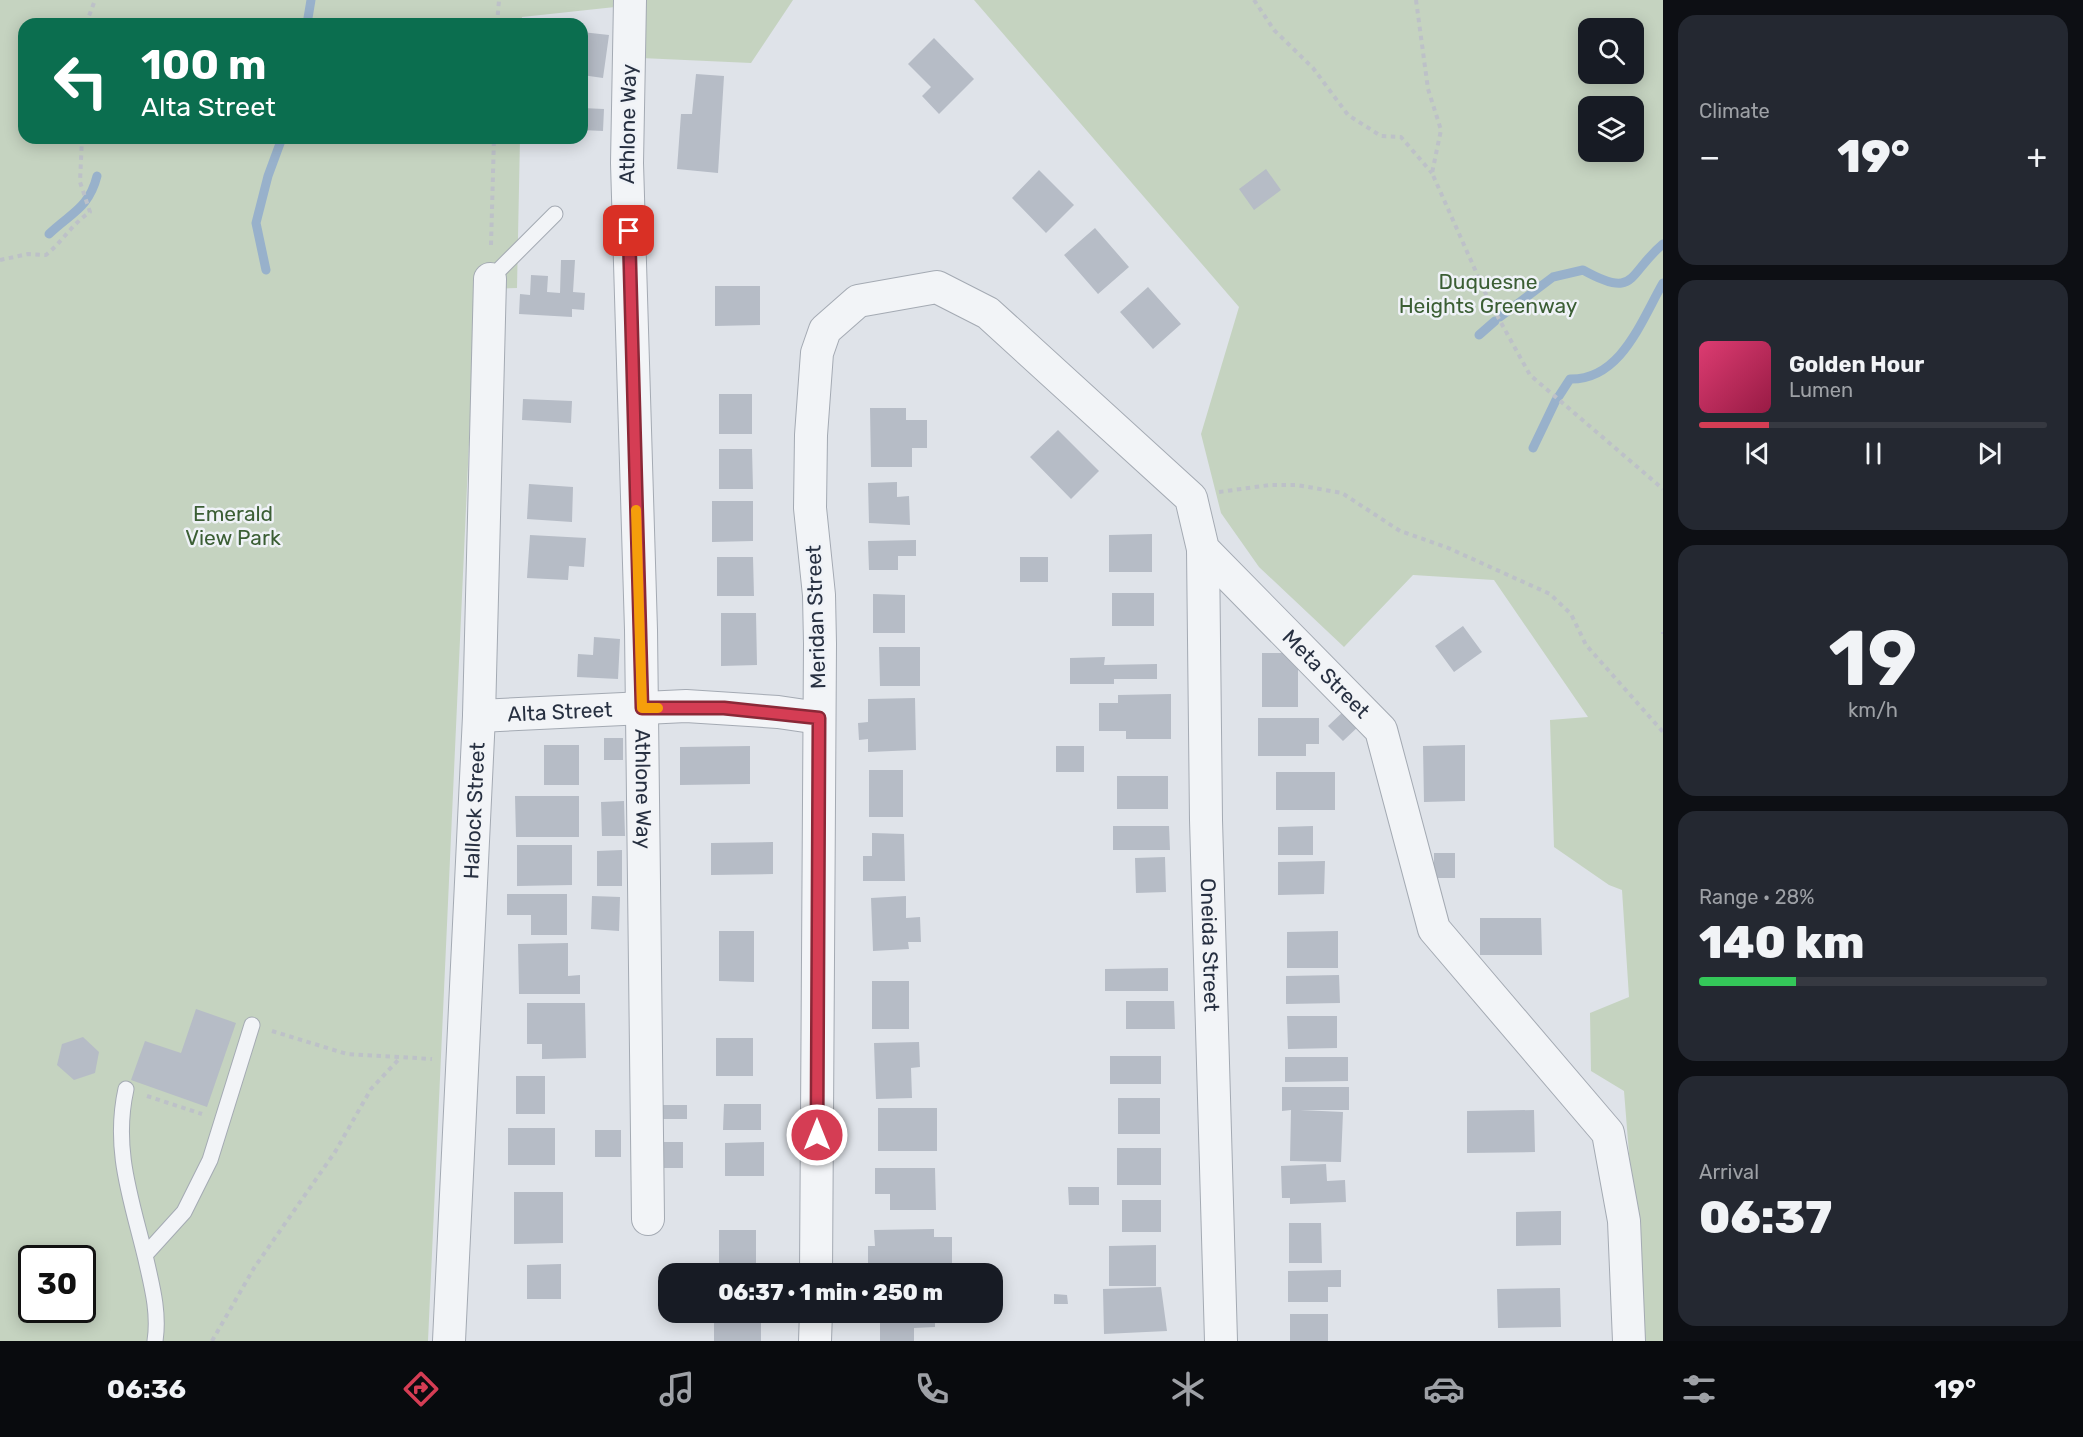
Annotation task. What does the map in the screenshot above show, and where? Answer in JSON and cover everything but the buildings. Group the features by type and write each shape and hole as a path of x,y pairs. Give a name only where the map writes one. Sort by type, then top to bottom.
{"street":[{"name":"Athlone Way","path":"630,0 627,163 642,708 648,1219"},
{"name":"Hallock Street","path":"449,1341 479,716 490,279"},
{"name":"Meridan Street","path":"816,1263 819,596 810,508 811,435 817,354 825,330 858,301 937,287 988,313 1191,498"},
{"path":"1191,498 1203,549"},
{"name":"Meta Street","path":"1203,549 1381,730 1434,928 1608,1133 1624,1221 1629,1341"},
{"name":"Oneida Street","path":"1203,549 1206,820 1221,1341"},
{"name":"Alta Street","path":"479,716 642,708 724,708 819,718"},
{"path":"815,1341 816,1323"}],"lane":[{"path":"490,279 555,214"},
{"path":"145,1255 184,1212 210,1160 252,1025"},
{"path":"126,1089 120,1118 120,1138 127,1184 157,1313 155,1341"}],"path":[{"path":"88,18 95,0"},
{"path":"498,18 499,0"},
{"path":"1254,0 1274,30 1313,68 1348,115 1381,136 1401,137 1432,173 1489,301 1530,375 1663,489"},
{"path":"1416,0 1428,89 1441,130 1432,173"},
{"path":"0,260 28,254 46,255 64,240 75,223 90,212 80,182 82,144"},
{"path":"490,279 494,144"},
{"path":"1191,498 1270,485 1297,485 1342,493 1400,531 1446,547 1525,581 1550,594 1571,614 1586,645 1663,732"},
{"path":"252,1025 347,1054 463,1060"},
{"path":"212,1341 254,1268 335,1152 371,1089 400,1058"},
{"path":"126,1089 222,1120"}],"green space":[{"name":"Emerald View Park","path":"0,0 793,0 751,63 641,58 643,4 522,18 18,18 18,144 520,144 517,288 476,289 428,1341 0,1341"},
{"name":"Duquesne Heights Greenway","path":"974,0 1663,0 1663,1341 1644,1341 1624,1091 1591,1071 1590,1013 1629,997 1622,890 1609,885 1554,847 1550,720 1588,717 1494,580 1413,575 1344,647 1259,567 1221,513 1201,434 1239,307"}],"waterway":[{"path":"308,18 311,0"},
{"path":"266,270 256,223 268,176 280,144"},
{"path":"49,234 84,203 94,187 97,176"},
{"path":"1500,317 1553,277 1583,270 1613,283 1630,280 1663,244"},
{"path":"1559,396 1570,379 1588,377 1603,370 1616,359 1637,330 1663,283"},
{"path":"1479,335 1495,321"},
{"path":"1533,448 1556,400"}],"slow traffic":[{"path":"636,510 642,708 658,708"}],"route":[{"path":"629,231 642,708 686,706 724,708 819,718 817,1135"}]}
